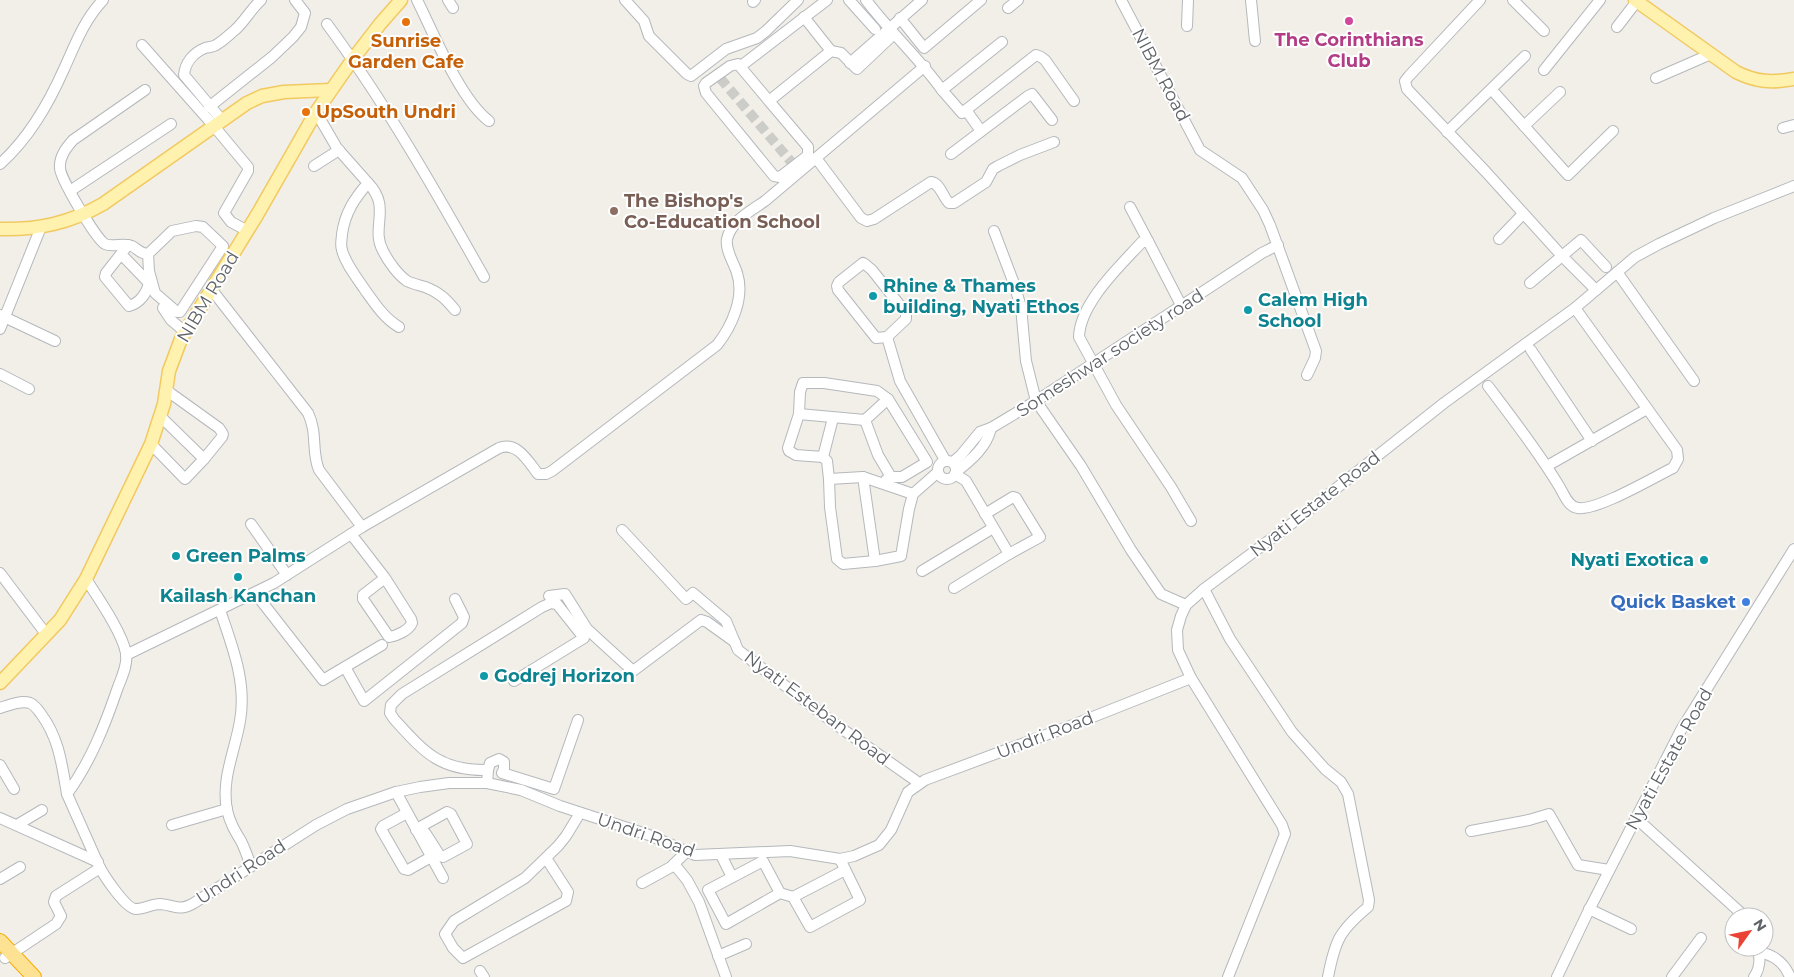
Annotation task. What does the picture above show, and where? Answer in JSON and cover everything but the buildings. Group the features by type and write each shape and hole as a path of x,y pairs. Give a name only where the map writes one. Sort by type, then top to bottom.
{"highway":[{"path":"0,941 5,955 22,977"},
{"path":"5,955 34,977"}],"main road":[{"name":"NIBM Road","path":"1,680 46,634 68,608 86,579 151,444 160,416 175,352 185,332 248,231 330,90 400,0"},
{"path":"1636,1 1736,72 1748,78 1761,82 1794,79"},
{"path":"0,229 18,230 41,227 84,215 103,204 217,122 262,96 284,92 330,90"}],"street":[{"path":"0,164 16,148 42,112 83,27 89,16 103,0"},
{"path":"248,231 231,222 224,213 248,171 248,167 217,122 210,107 184,75 188,61 205,48 214,46 237,29 261,0"},
{"path":"210,107 272,57 301,27 305,13 295,0"},
{"path":"417,0 466,95 477,110 489,121"},
{"path":"625,0 644,21 649,36 691,76 726,49 757,38 793,2"},
{"path":"720,53 735,66 769,101 808,147 808,154 780,177 774,176 706,93 704,86 735,66 827,0"},
{"path":"849,0 875,29"},
{"path":"866,0 891,31 925,66 962,113 1036,55 1045,60 1074,101"},
{"path":"804,17 831,51 841,54 850,63 891,31 900,18 922,0"},
{"path":"912,53 922,46 924,48 981,0"},
{"path":"1008,8 1018,0"},
{"name":"NIBM Road","path":"1121,0 1200,150 1242,178 1263,210 1278,246"},
{"path":"1187,26 1188,0"},
{"path":"1251,0 1254,41"},
{"path":"1480,0 1450,30 1405,82 1407,89 1596,290"},
{"path":"1513,0 1544,31"},
{"path":"1544,70 1600,0"},
{"path":"1617,28 1636,1"},
{"path":"900,18 922,46"},
{"path":"327,24 353,59 406,142 484,276"},
{"path":"942,90 1002,42"},
{"path":"142,45 217,122"},
{"path":"769,101 831,51"},
{"path":"1656,78 1711,54"},
{"path":"1448,132 1525,56"},
{"path":"126,655 255,593 362,527 506,445 517,448 538,474 546,474 717,346 730,325 739,297 738,275 727,246 727,239 741,218 765,201 925,66"},
{"path":"145,90 82,133 65,149 60,166 61,174 70,191 104,243 109,245 128,244 143,254 148,254 172,231 196,226 203,227 223,246 182,308 177,312 155,293 149,271 148,254"},
{"path":"1492,90 1568,174 1613,130"},
{"path":"1524,126 1560,92"},
{"path":"951,154 1032,94 1052,120"},
{"path":"966,110 981,132"},
{"path":"316,112 328,135 339,150 377,193 380,200 380,242 384,253 406,280 441,295 455,310"},
{"path":"70,191 170,124"},
{"path":"1783,128 1794,125"},
{"path":"816,158 861,218 867,221 874,219 931,182 938,185 949,203 954,203 986,182 993,169 1020,155 1054,142"},
{"path":"314,166 339,150"},
{"path":"368,183 346,214 341,247 350,266 377,307 389,321 399,327"},
{"name":"Nyati Estate Road","path":"1228,977 1285,834 1282,825 1191,678 1178,650 1177,630 1186,605 1204,589 1288,526 1444,403 1574,308 1635,257 1714,218 1794,186"},
{"path":"1130,206 1182,307"},
{"path":"1498,239 1523,214"},
{"path":"0,329 2,316 41,227"},
{"path":"994,231 1021,307 1026,361 1036,401 1081,466 1131,550 1161,594 1186,605"},
{"path":"1530,283 1581,240 1606,267"},
{"path":"1148,241 1142,242 1102,288 1086,312 1079,328 1079,337 1095,363 1116,405 1171,487 1191,521"},
{"path":"121,254 149,283 148,292 134,305 129,306 105,277 106,272 128,244"},
{"path":"1278,246 1316,351 1315,358 1307,375"},
{"name":"Someshwar society road","path":"913,494 938,472 938,466 952,467 980,432 991,428 1036,401 1262,254 1278,246"},
{"path":"862,263 872,270 906,313 906,319 887,337 876,338 838,290 839,282 862,263"},
{"path":"1617,272 1694,381"},
{"path":"212,290 308,413 313,423 316,462 319,470 362,527"},
{"path":"164,308 171,320 185,332"},
{"path":"1488,386 1547,466 1570,504 1576,508 1584,508 1608,501 1673,468 1678,459 1677,450 1574,308"},
{"path":"2,316 55,341"},
{"path":"887,337 900,381 952,467 966,481 1009,554"},
{"path":"1531,350 1592,441"},
{"path":"0,374 30,389"},
{"path":"823,456 796,454 789,451 788,448 799,414 800,392 803,383 824,383 877,391 888,399 927,462 902,476 891,477 881,483"},
{"path":"151,444 185,479 222,437 221,430 166,390"},
{"path":"799,414 865,420 888,399"},
{"path":"1547,466 1647,409"},
{"path":"160,416 204,459"},
{"path":"829,479 863,477 913,494 901,556 843,564 837,558 830,507 827,462 823,456 834,418"},
{"path":"865,420 878,455 891,477"},
{"path":"938,472 942,477 948,479 952,467"},
{"path":"863,477 875,561"},
{"path":"954,588 1040,536 1016,498 1013,497 985,514"},
{"path":"251,524 287,575"},
{"path":"922,571 994,528"},
{"name":"Nyati Esteban Road","path":"622,530 686,599 693,593 726,622 738,650 838,726 919,783"},
{"path":"351,534 385,578 412,623 411,626 393,637 386,635 363,599 363,595 385,578"},
{"name":"Nyati Estate Road","path":"1557,977 1589,909 1681,730 1794,549"},
{"path":"0,572 46,634"},
{"path":"67,794 84,768 96,744 121,677 126,655 118,632 86,579"},
{"path":"1204,589 1230,639 1292,732 1325,769 1341,782 1348,794 1369,900 1368,907 1344,929 1336,941 1328,977"},
{"path":"255,593 323,680 382,645"},
{"path":"550,596 564,594 587,629 633,672 701,620 707,622 735,643"},
{"path":"345,667 364,701 462,623 464,617 455,599"},
{"path":"488,770 456,767 436,759 394,719 390,713 390,706 402,694 542,606 551,603 557,604 584,638 514,681"},
{"path":"220,610 239,669 242,688 240,721 226,782 227,809 233,830 241,841 251,866"},
{"name":"Undri Road","path":"0,708 22,702 29,703 35,706 51,730 59,748 67,794 99,865 114,890 132,908 137,909 158,904 178,909 188,907 316,825 347,809 396,792 449,783 487,783 521,790 580,813 649,835 695,855 790,852 840,859 854,856 879,845 891,830 908,792 919,783 1191,678"},
{"path":"502,773 554,789 578,720"},
{"path":"487,783 490,763 499,759 504,762 500,786"},
{"path":"0,764 14,789"},
{"path":"396,792 444,878"},
{"path":"172,825 227,809"},
{"path":"17,825 42,810"},
{"path":"447,812 451,814 467,844 443,857 440,856 426,834 418,829 447,812"},
{"path":"407,813 383,826 381,830 404,869 408,870 431,857"},
{"path":"546,858 568,892 566,900 463,958 453,948 445,934 454,921 525,878 566,836 580,813"},
{"path":"1471,831 1529,820 1549,814 1578,865 1609,870"},
{"path":"0,818 99,865 56,896 54,902 61,916 58,922 5,955"},
{"path":"1636,818 1734,907"},
{"path":"642,883 674,864 686,852"},
{"path":"721,855 732,877"},
{"path":"780,893 726,924 708,890 763,861 780,893 792,897 810,927 860,900 840,859"},
{"path":"674,864 687,880 699,902 726,977"},
{"path":"0,879 20,867"},
{"path":"792,897 845,870"},
{"path":"1589,909 1631,929"},
{"path":"1672,977 1701,938"},
{"path":"718,956 746,944"},
{"path":"1774,956 1783,964 1790,977"},
{"path":"1754,977 1758,970 1758,957"}],"tunnel":[{"path":"720,78 793,164"}],"place":[{"name":"The Corinthians Club","path":"1349,21"},
{"name":"Sunrise Garden Cafe","path":"406,22"},
{"name":"UpSouth Undri","path":"306,112"},
{"name":"The Bishop's Co-Education School","path":"614,211"},
{"name":"Rhine & Thames building, Nyati Ethos","path":"873,296"},
{"name":"Calem High School","path":"1248,310"},
{"name":"Green Palms","path":"176,556"},
{"name":"Nyati Exotica","path":"1704,560"},
{"name":"Kailash Kanchan","path":"238,577"},
{"name":"Quick Basket","path":"1746,602"},
{"name":"Godrej Horizon","path":"484,676"}]}
